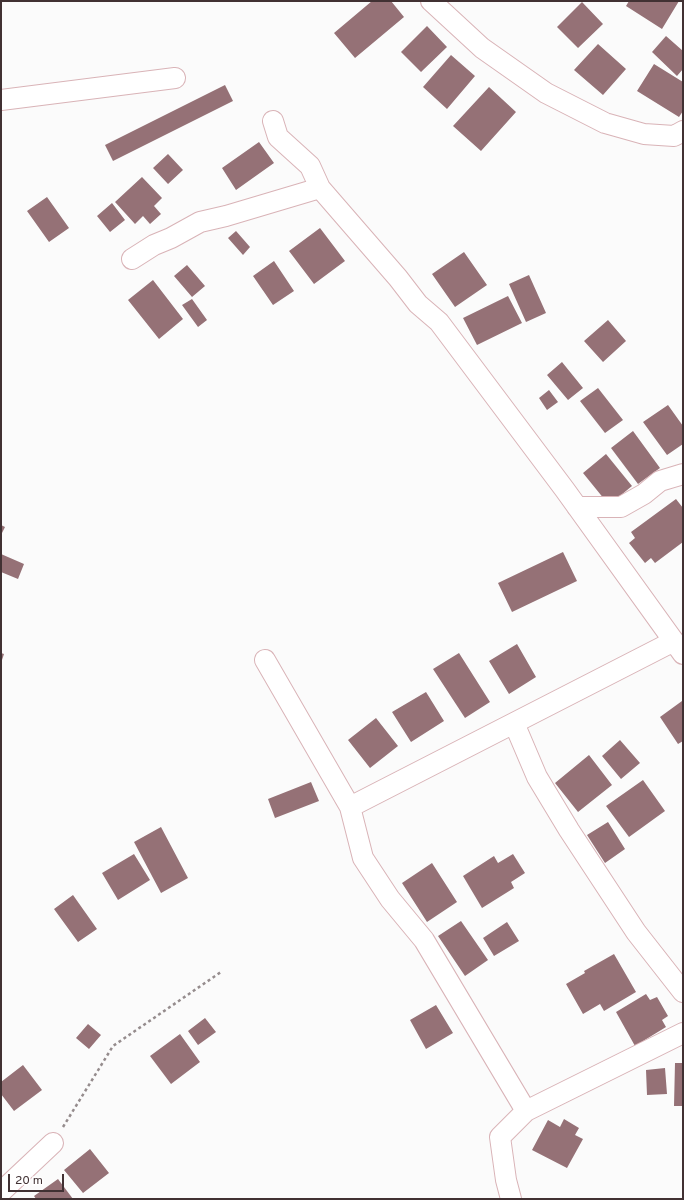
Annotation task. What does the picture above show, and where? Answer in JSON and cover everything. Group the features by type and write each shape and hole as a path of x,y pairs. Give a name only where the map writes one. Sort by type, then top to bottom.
{"street":[{"path":"431,1 482,48 546,93 605,123 644,134 674,136 683,131"},
{"path":"1,100 175,78"},
{"path":"273,121 278,138 310,166 320,188 398,278 418,304 439,322 577,507 678,648 514,723 350,807"},
{"path":"132,259 154,245 172,238 200,222 226,216 320,188"},
{"path":"577,507 621,507 644,494 660,481 683,474"},
{"path":"265,660 350,807 362,858 390,899 424,940 526,1111"},
{"path":"514,723 537,777 569,830 636,932 683,992"},
{"path":"511,1199 506,1180 500,1137 526,1111 683,1033"},
{"path":"1,1192 53,1143"}],"path":[{"path":"53,1143 113,1046 221,972"}],"building":[{"path":"372,1 391,1 404,17 355,58 334,33"},
{"path":"629,1 679,1 662,29 626,6"},
{"path":"582,2 603,24 578,48 557,27"},
{"path":"427,26 447,47 421,72 401,52"},
{"path":"666,36 683,51 683,69 677,76 652,52"},
{"path":"598,44 626,69 603,95 574,70"},
{"path":"451,55 475,76 447,109 423,87"},
{"path":"654,64 683,82 683,111 679,117 637,91"},
{"path":"225,85 233,101 113,161 105,145"},
{"path":"489,87 516,112 481,151 453,126"},
{"path":"259,142 274,163 236,190 222,168"},
{"path":"168,154 183,170 168,184 153,168"},
{"path":"142,177 162,198 154,206 161,214 150,224 143,216 135,224 115,202"},
{"path":"47,197 69,228 49,242 27,211"},
{"path":"112,203 125,220 110,232 97,216"},
{"path":"320,228 345,261 314,284 289,251"},
{"path":"236,231 250,247 243,255 228,238"},
{"path":"464,252 487,285 455,307 432,274"},
{"path":"274,261 294,291 273,305 253,276"},
{"path":"187,265 205,286 192,297 174,276"},
{"path":"529,275 546,313 526,322 509,284"},
{"path":"153,280 183,319 159,339 128,300"},
{"path":"508,296 522,323 477,345 463,318"},
{"path":"192,299 207,320 198,327 182,305"},
{"path":"608,320 626,341 603,362 584,341"},
{"path":"562,362 583,388 568,400 547,375"},
{"path":"598,388 623,420 605,433 580,401"},
{"path":"549,390 558,402 547,410 539,398"},
{"path":"668,405 683,426 683,444 667,455 643,422"},
{"path":"633,431 660,468 638,484 611,448"},
{"path":"606,454 632,486 609,505 583,473"},
{"path":"676,499 683,508 683,542 655,563 651,558 645,563 629,543 635,538 631,532"},
{"path":"1,525 5,527 1,535"},
{"path":"563,552 577,581 512,612 498,583"},
{"path":"1,554 24,564 18,579 1,572"},
{"path":"517,644 536,677 509,694 489,661"},
{"path":"1,653 4,654 1,663"},
{"path":"459,653 490,702 465,718 433,669"},
{"path":"426,692 444,721 411,742 392,712"},
{"path":"682,701 683,741 678,744 660,717"},
{"path":"376,718 398,746 370,768 348,740"},
{"path":"620,740 640,763 621,779 602,756"},
{"path":"589,755 612,785 578,812 555,783"},
{"path":"643,780 665,811 629,837 606,806"},
{"path":"311,782 319,801 275,818 268,799"},
{"path":"608,822 625,849 605,863 587,835"},
{"path":"161,827 188,878 161,893 134,842"},
{"path":"134,854 150,880 118,900 102,873"},
{"path":"513,854 525,873 511,882 514,888 482,908 463,876 494,856 498,863"},
{"path":"432,863 457,902 427,922 402,883"},
{"path":"73,895 97,929 78,942 54,909"},
{"path":"461,921 488,960 465,976 438,936"},
{"path":"507,922 519,941 494,956 483,938"},
{"path":"614,954 636,992 604,1011 600,1004 583,1014 566,984 585,973 584,971"},
{"path":"646,994 650,1000 657,997 668,1016 662,1020 666,1027 635,1046 616,1012"},
{"path":"436,1005 453,1033 426,1049 410,1020"},
{"path":"205,1018 216,1032 198,1045 188,1031"},
{"path":"88,1024 101,1035 89,1049 76,1038"},
{"path":"180,1034 200,1062 171,1084 150,1056"},
{"path":"675,1063 683,1063 683,1106 674,1106"},
{"path":"23,1065 42,1090 14,1111 1,1094 1,1082"},
{"path":"665,1068 667,1094 647,1095 646,1070"},
{"path":"564,1119 579,1128 575,1135 583,1139 567,1168 532,1150 548,1120 560,1127"},
{"path":"90,1149 109,1173 83,1193 64,1170"},
{"path":"58,1179 73,1199 36,1199 34,1196"}]}
